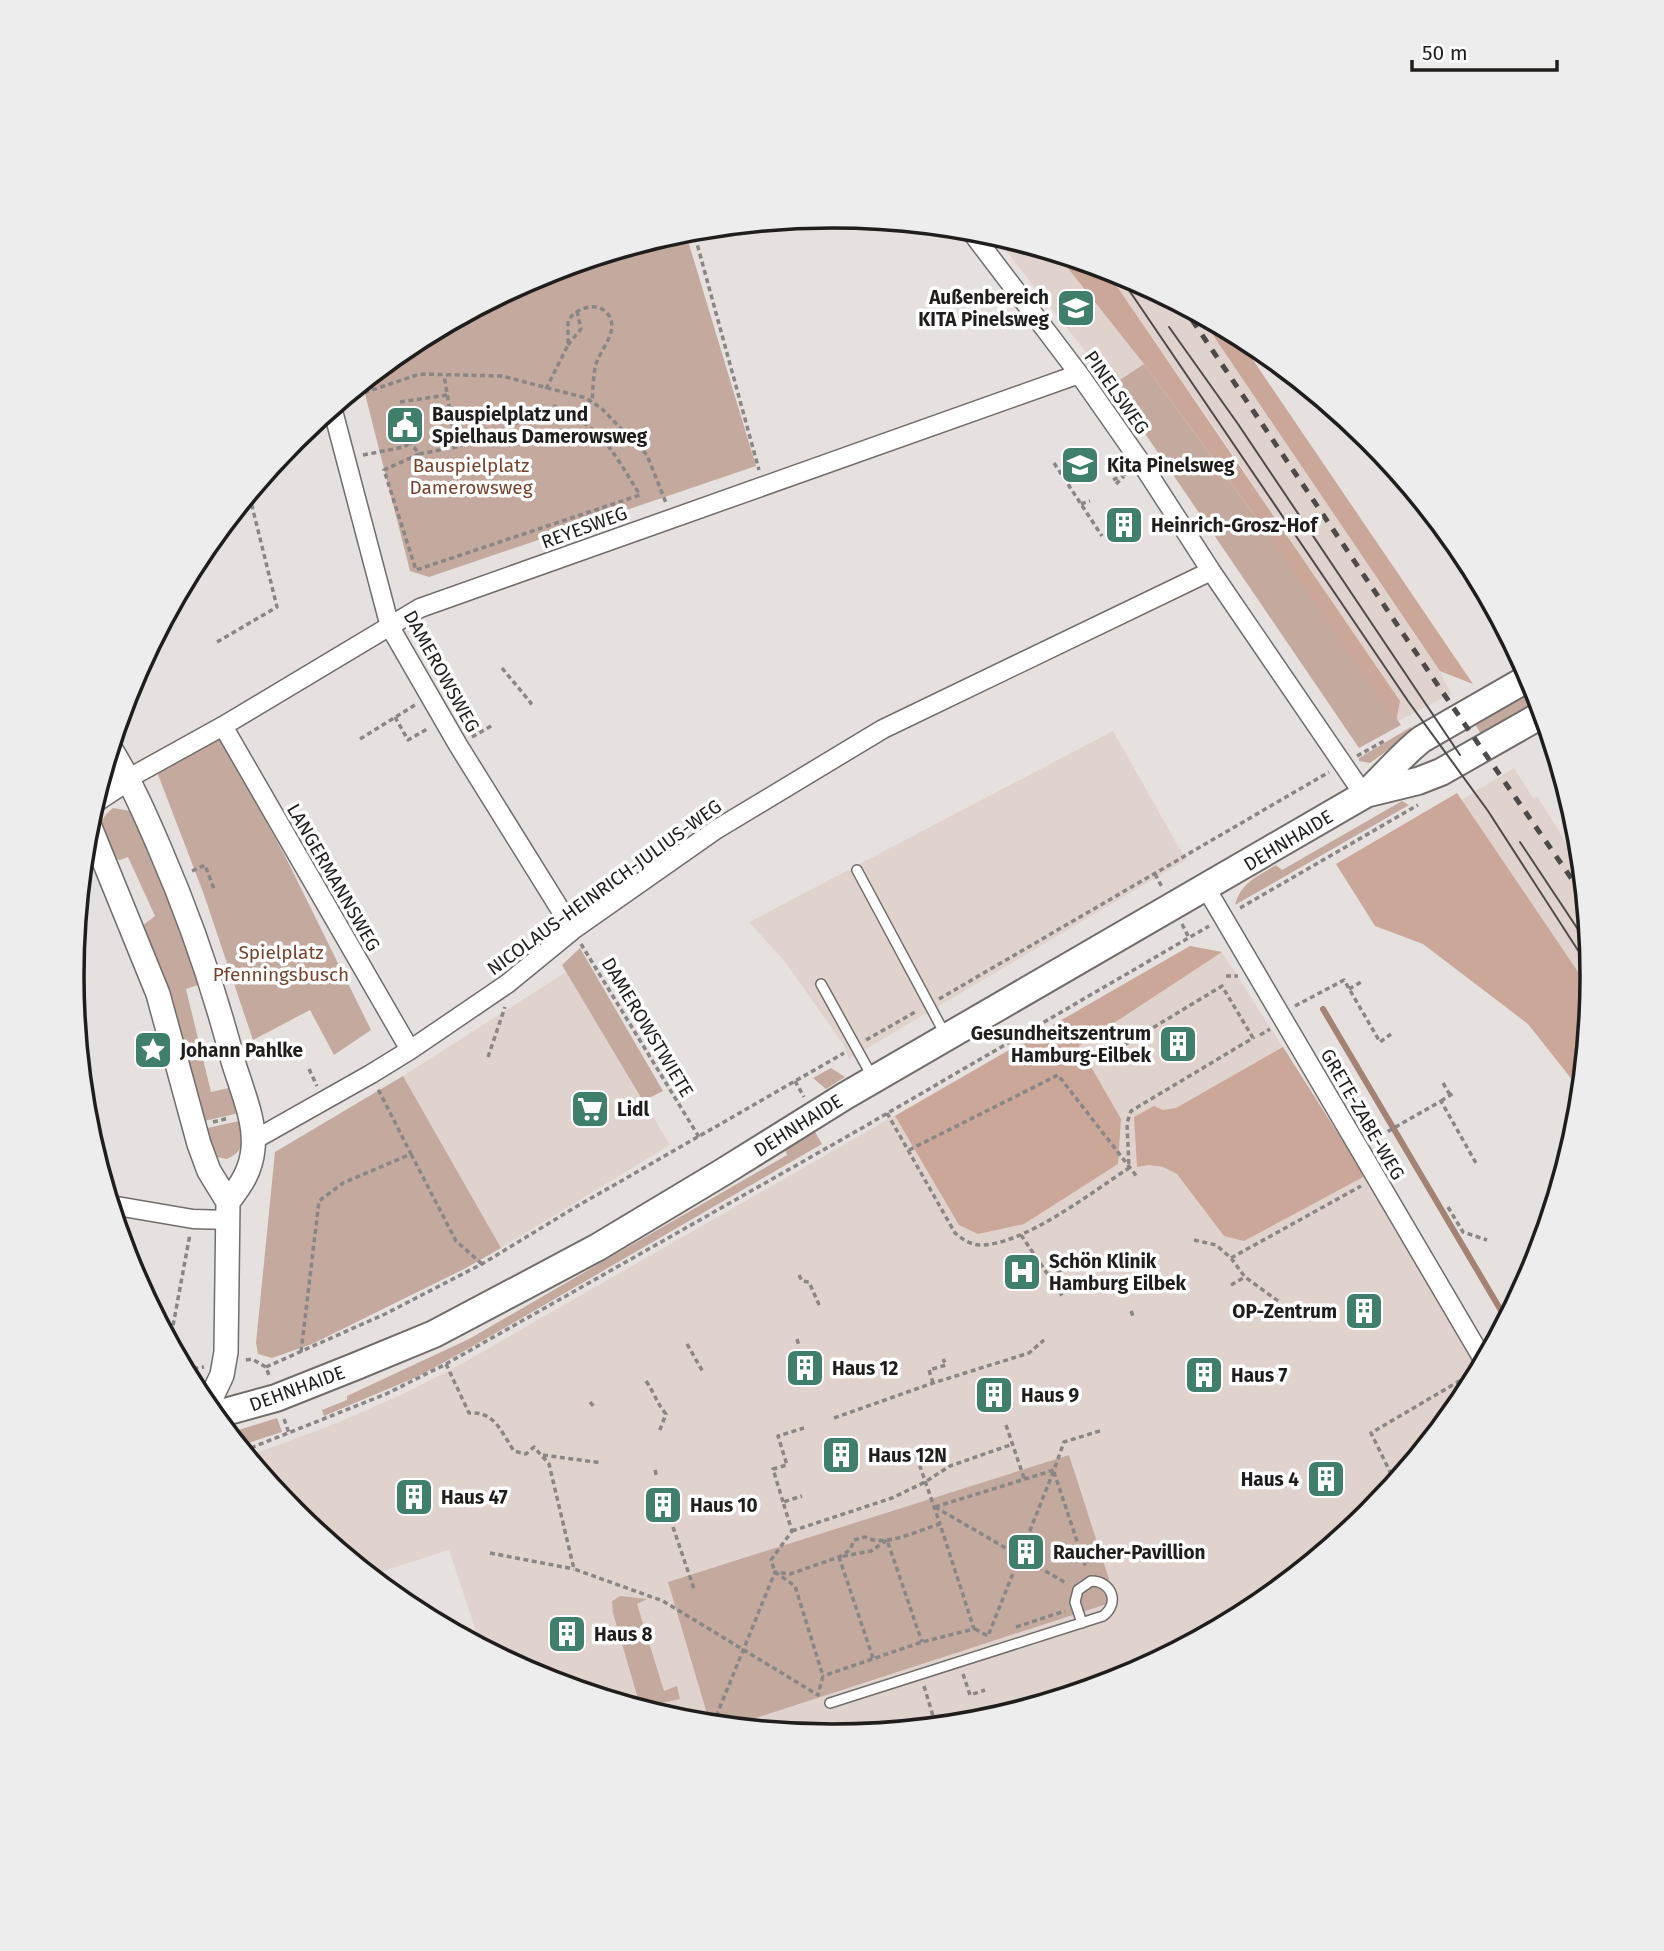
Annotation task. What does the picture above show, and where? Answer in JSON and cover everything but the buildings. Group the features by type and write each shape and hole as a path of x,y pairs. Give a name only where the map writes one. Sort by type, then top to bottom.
{"main road":[{"name":"DEHNHAIDE","path":"225,1412 276,1398 434,1334 598,1247 874,1080 1364,795 1422,739 1520,683"},
{"name":"DEHNHAIDE","path":"1364,795 1441,772 1534,719"}],"street":[{"name":"PINELSWEG","path":"979,242 1079,374 1158,487 1364,795"},
{"name":"REYESWEG","path":"129,778 223,726 420,608 1079,374"},
{"name":"DAMEROWSWEG","path":"335,417 390,627 458,745 573,930"},
{"name":"NICOLAUS-HEINRICH-JULIUS-WEG","path":"254,1139 410,1050 507,984 573,930 716,829 883,729 1212,571"},
{"name":"LANGERMANNSWEG","path":"223,726 410,1050"},
{"path":"117,758 129,778 184,905 222,1015 254,1139 248,1172 229,1211 225,1363 213,1396"},
{"path":"107,793 129,778"},
{"path":"96,842 158,994 194,1127 209,1171 229,1211"},
{"name":"GRETE-ZABE-WEG","path":"1206,888 1276,1021 1376,1178 1475,1357"},
{"path":"121,1207 193,1219 229,1211"}],"lane":[{"path":"857,870 947,1037"},
{"path":"821,984 874,1080"},
{"path":"830,1703 960,1662 1082,1623 1103,1616 1109,1612 1113,1602 1108,1587 1101,1582 1091,1581 1078,1590 1076,1607 1082,1623"}],"path":[{"path":"696,240 763,486"},
{"path":"568,345 568,321 577,311 596,307 608,314 611,336 595,366 592,402"},
{"path":"546,388 568,345 581,329 577,311"},
{"path":"365,392 421,374 502,376 586,398 601,408 647,455 663,498 675,517"},
{"path":"444,375 456,447"},
{"path":"400,402 447,395"},
{"path":"554,406 575,415 603,438 640,495 416,570 384,470 419,454 456,447 554,406"},
{"path":"346,459 404,447 409,440 419,454"},
{"path":"1054,463 1102,536"},
{"path":"1081,504 1088,499"},
{"path":"217,642 277,607 252,506 250,507"},
{"path":"502,668 531,703 527,705"},
{"path":"360,739 430,695"},
{"path":"395,718 408,740 444,720"},
{"path":"458,745 493,725"},
{"path":"265,1367 385,1314 482,1264 1392,736"},
{"path":"252,1447 386,1394 446,1364 1428,800"},
{"path":"195,870 205,864 214,889"},
{"name":"DAMEROWSTWIETE","path":"573,930 699,1137"},
{"path":"1226,976 1238,976"},
{"path":"1259,1035 1276,1021 1344,980 1380,1042 1391,1034"},
{"path":"1349,989 1361,982"},
{"path":"488,1057 491,1042 505,1009 507,984"},
{"path":"1317,984 1321,992"},
{"path":"1121,1046 1222,986 1254,1038 1131,1111 1127,1123 1129,1168"},
{"path":"309,1069 313,1077"},
{"path":"371,1074 456,1241 482,1264"},
{"path":"909,1150 1058,1075 1138,1178"},
{"path":"1443,1083 1450,1095"},
{"path":"1380,1136 1455,1092"},
{"path":"1441,1101 1477,1165"},
{"path":"194,1127 248,1113"},
{"path":"887,1113 950,1226 964,1241 979,1245 1021,1235 1044,1224 1129,1168"},
{"path":"301,1352 319,1201 343,1183 411,1154"},
{"path":"1231,1258 1376,1178"},
{"path":"1448,1207 1463,1232 1487,1240"},
{"path":"173,1328 193,1219"},
{"path":"1021,1235 1063,1297"},
{"path":"1194,1240 1216,1245 1231,1258 1245,1277 1278,1301"},
{"path":"1050,1277 1063,1268"},
{"path":"799,1275 802,1281 809,1282 820,1307"},
{"path":"1231,1285 1245,1277"},
{"path":"797,1339 799,1346"},
{"path":"834,1418 1029,1353 1044,1340"},
{"path":"687,1344 703,1372"},
{"path":"933,1383 929,1370 946,1365 943,1359"},
{"path":"446,1364 469,1413 482,1412 494,1420 514,1451 526,1454 534,1447 550,1464 574,1569"},
{"path":"1390,1473 1371,1433 1463,1376"},
{"path":"646,1381 654,1392 656,1402 668,1414 659,1432"},
{"path":"590,1402 596,1408"},
{"path":"1006,1425 1024,1478"},
{"path":"792,1531 773,1469 787,1465 778,1436 804,1428"},
{"path":"988,1636 1064,1443 1103,1430"},
{"path":"490,1553 574,1569 663,1601 818,1695 823,1676 794,1586 775,1572 771,1560 792,1531 892,1498 950,1466 1013,1444"},
{"path":"914,1449 974,1629"},
{"path":"541,1454 602,1463"},
{"path":"655,1470 657,1478"},
{"path":"935,1507 1054,1470"},
{"path":"1054,1470 1091,1581"},
{"path":"783,1502 803,1496"},
{"path":"935,1507 1078,1590"},
{"path":"839,1557 850,1550 854,1541 865,1537 873,1541 887,1540 940,1524"},
{"path":"673,1527 694,1589"},
{"path":"775,1572 790,1574 839,1557 871,1551 887,1540"},
{"path":"887,1540 922,1642"},
{"path":"839,1557 873,1658"},
{"path":"717,1714 775,1572"},
{"path":"1013,1628 1076,1607"},
{"path":"823,1676 922,1642 974,1629 988,1636 1000,1632"},
{"path":"960,1662 970,1695 985,1690"},
{"path":"920,1674 933,1716"}],"shaded area":[{"name":"Außenbereich KITA Pinelsweg","path":"1004,248 1066,265 1144,364 1112,385"},
{"path":"1066,265 1114,282 1120,291 1400,701 1396,722 1250,509 1144,364"},
{"path":"1113,282 1210,330 1440,671 1451,694 1396,722 1399,701"},
{"path":"1210,330 1250,355 1473,684 1440,671"},
{"path":"1113,731 1186,860 849,1059 843,1044 786,963 749,922"},
{"path":"1514,768 1533,798 1537,796 1569,847 1574,878 1580,975 1461,800"},
{"path":"1457,793 1580,975 1573,1081 1528,1024 1423,944 1375,926 1336,864"},
{"name":"Schön Klinik Hamburg Eilbek","path":"1190,946 1222,952 1365,1176 1473,1360 1425,1431 1361,1504 1287,1569 1206,1623 1118,1667 1026,1698 930,1717 832,1724 734,1717 638,1698 546,1667 501,1646 477,1633 449,1550 381,1572 303,1504 257,1453 337,1423 454,1368"},
{"path":"1190,946 1222,952 1079,1046 1121,1119 1118,1164 1024,1224 978,1234 959,1225 895,1116"},
{"path":"566,972 670,1145 501,1248 403,1076"},
{"path":"1283,1047 1365,1176 1244,1241 1224,1236 1177,1174 1163,1167 1137,1167 1134,1117 1154,1106 1163,1110 1176,1108"}],"green space":[{"name":"Bauspielplatz Damerowsweg","path":"689,244 756,466 429,577 410,571 365,392 416,354 501,305 592,267 666,247"},
{"path":"1144,364 1250,509 1401,725 1359,748 1112,385"},
{"path":"1524,693 1530,709 1482,736 1474,722"},
{"path":"1411,727 1414,731 1370,763 1359,761 1359,758"},
{"name":"Spielplatz Pfenningsbusch","path":"221,738 286,858 371,1030 334,1055 310,1010 253,1040 203,892 157,772"},
{"path":"1402,801 1409,805 1235,905 1241,891 1257,876 1276,865 1282,870"},
{"path":"113,808 130,811 168,891 201,984 186,989 211,1092 233,1087 239,1113 200,1122 142,926 155,916 128,857 120,860 112,858 100,832 102,820"},
{"path":"580,948 663,1091 643,1101 562,965"},
{"path":"831,1068 845,1077 826,1089 813,1078"},
{"path":"403,1076 501,1248 312,1344 272,1358 258,1354 256,1343 275,1152"},
{"path":"239,1121 242,1143 237,1152 227,1159 212,1156 203,1129"},
{"path":"815,1132 822,1144 475,1345 421,1375 324,1416 322,1410 469,1339 787,1155 785,1149"},
{"path":"277,1418 282,1432 249,1443 238,1430"},
{"path":"1069,1455 1116,1601 753,1719 707,1712 668,1582"},
{"path":"620,1596 647,1599 637,1604 664,1691 677,1686 680,1699 661,1703 638,1698 613,1613 612,1601"}],"waterway":[{"path":"1323,1009 1501,1310"}],"tram line":[{"path":"1128,289 1408,701 1488,811 1579,952"},
{"path":"1169,327 1238,424 1460,755"},
{"path":"1520,842 1578,930"}],"railway":[{"path":"1193,321 1574,883"}],"place":[{"name":"Außenbereich KITA Pinelsweg","path":"1076,308"},
{"name":"Bauspielplatz und Spielhaus Damerowsweg","path":"405,425"},
{"name":"Kita Pinelsweg","path":"1080,465"},
{"name":"Heinrich-Grosz-Hof","path":"1124,525"},
{"name":"Gesundheitszentrum Hamburg-Eilbek","path":"1178,1044"},
{"name":"Johann Pahlke","path":"153,1050"},
{"name":"Lidl","path":"590,1109"},
{"name":"Schön Klinik Hamburg Eilbek","path":"1022,1272"},
{"name":"OP-Zentrum","path":"1364,1311"},
{"name":"Haus 12","path":"805,1368"},
{"name":"Haus 7","path":"1204,1375"},
{"name":"Haus 9","path":"994,1395"},
{"name":"Haus 12N","path":"841,1455"},
{"name":"Haus 4","path":"1326,1479"},
{"name":"Haus 47","path":"414,1497"},
{"name":"Haus 10","path":"663,1505"},
{"name":"Raucher-Pavillion","path":"1026,1552"},
{"name":"Haus 8","path":"567,1634"}]}
